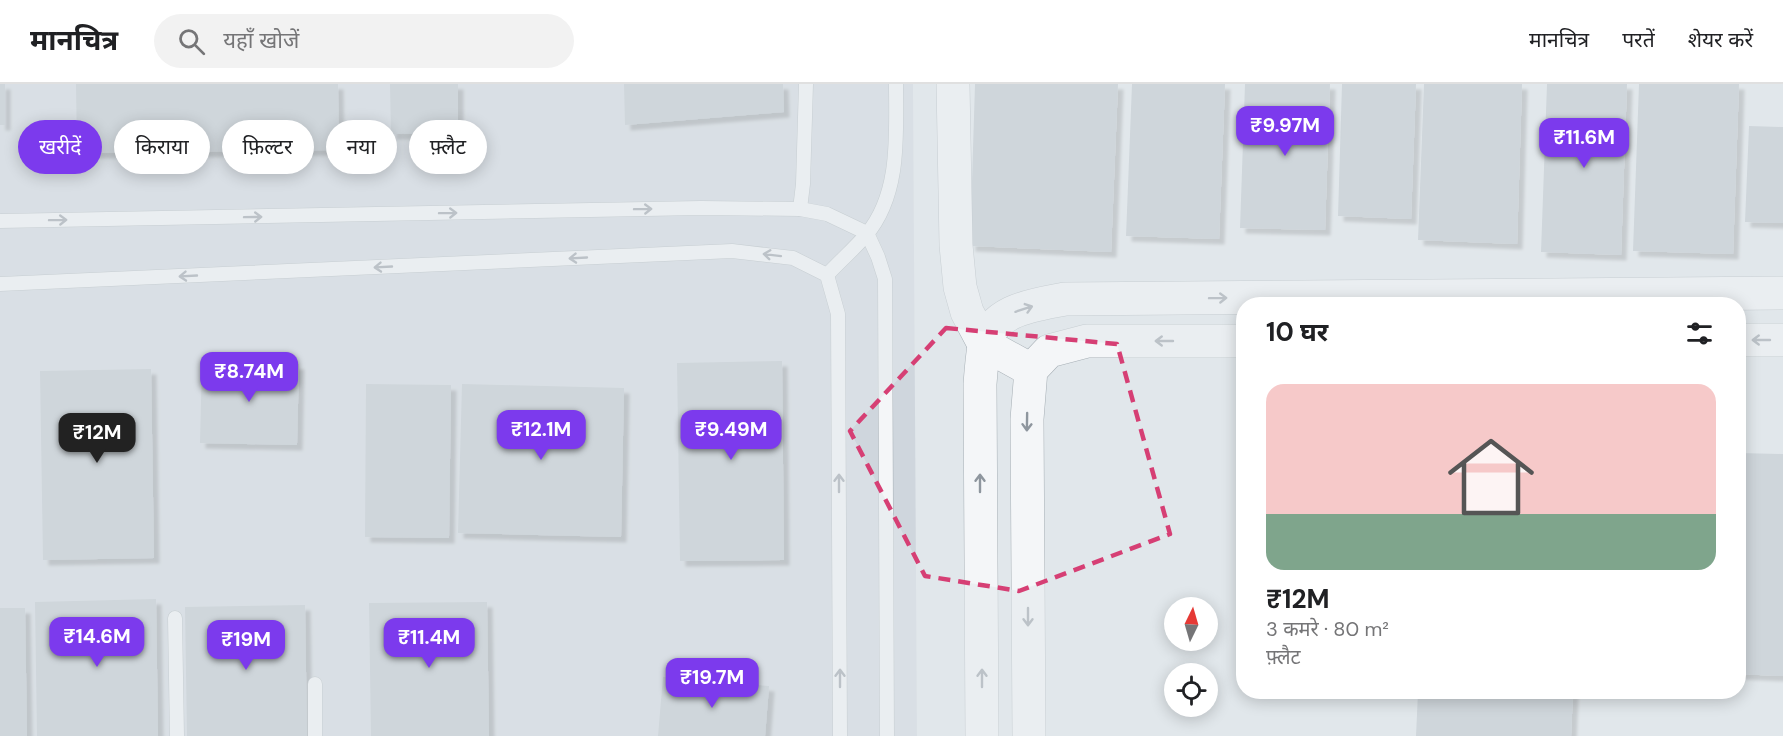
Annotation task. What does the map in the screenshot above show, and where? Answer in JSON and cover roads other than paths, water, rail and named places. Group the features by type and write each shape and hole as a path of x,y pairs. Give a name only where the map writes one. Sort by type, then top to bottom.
{"street":[{"path":"953,84 956,244 960,287 967,312 984,344 1031,370"},
{"path":"1685,297 1783,294"},
{"path":"982,736 980,384 984,344 993,325 1020,308 1065,299 1236,299"},
{"path":"1029,736 1027,419 1031,370 1049,351 1087,341 1236,340"},
{"path":"1746,340 1783,340"}],"lane":[{"path":"800,209 806,84"},
{"path":"827,274 867,233 885,202 893,175 896,84"},
{"path":"0,222 689,208 800,209 827,214 867,233 885,279 887,736"},
{"path":"0,284 732,250 793,258 827,274 838,314 840,736"},
{"path":"175,618 177,736"},
{"path":"315,684 315,736"}]}
